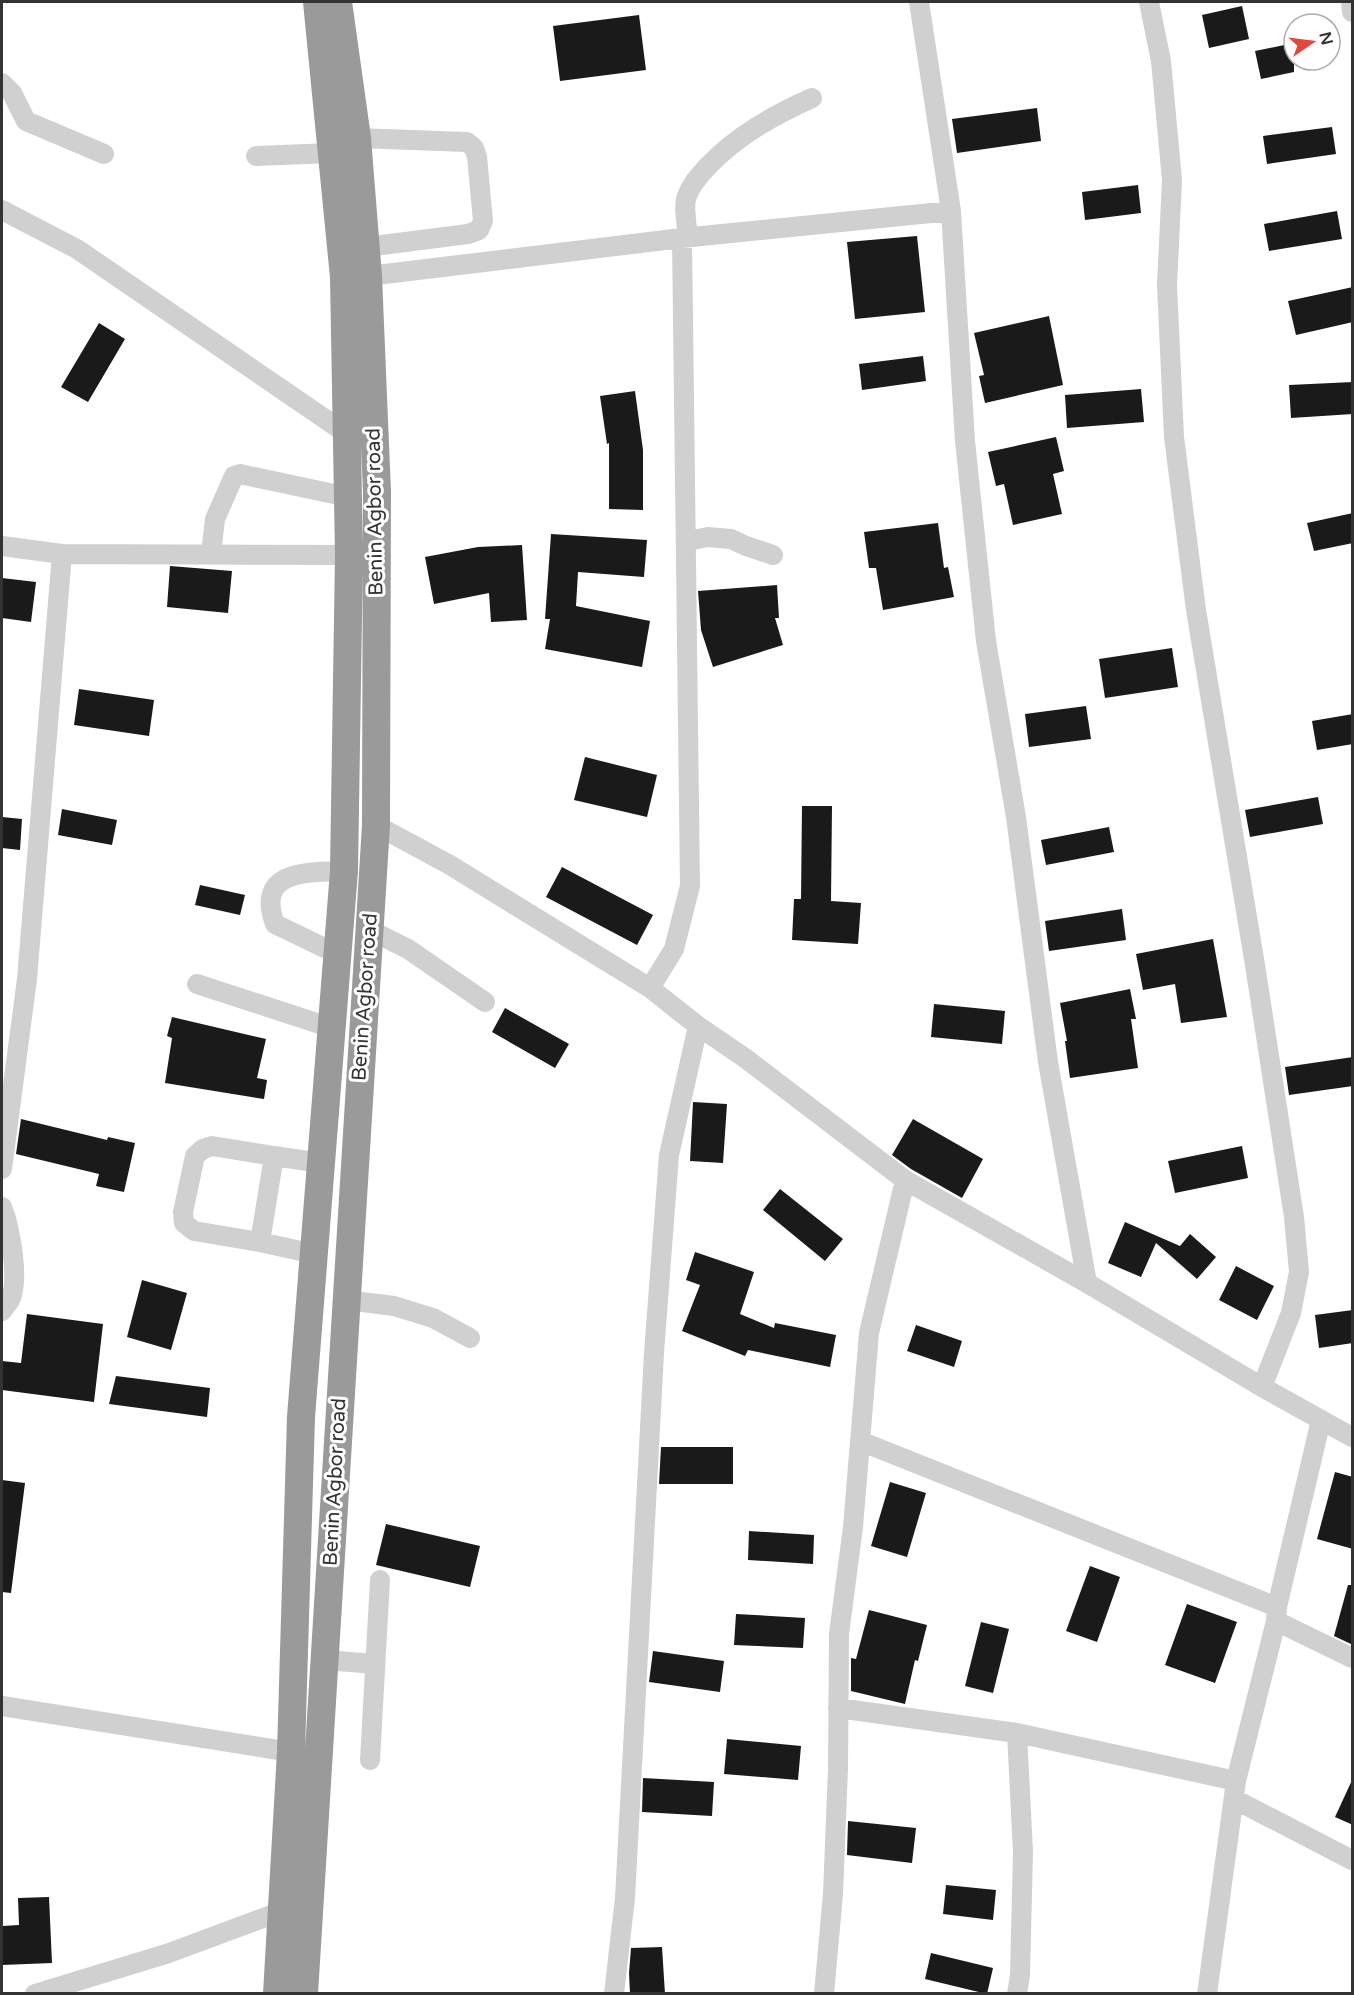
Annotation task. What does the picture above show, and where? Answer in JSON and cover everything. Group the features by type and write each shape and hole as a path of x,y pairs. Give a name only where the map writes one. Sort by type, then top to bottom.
{"highway":[{"name":"Benin Agbor road","path":"277,1994 291,1752 301,1417 344,871 349,555 344,277 317,2"},
{"name":"Benin Agbor road","path":"304,1994 376,825 377,492 368,276 357,138 338,2"},
{"path":"301,1417 339,1420"}],"street":[{"path":"919,2 951,212 965,441 986,641 1016,817 1048,1062 1087,1283"},
{"path":"1149,2 1161,61 1172,180 1167,285 1174,437 1196,610 1259,988 1294,1217 1299,1272 1291,1313 1262,1387"},
{"path":"2,83 12,93 26,121 104,154"},
{"path":"650,988 674,949 690,886 685,198 701,173 751,129 813,98"},
{"path":"357,138 467,142 474,148 477,157 483,221 479,230 468,234 366,247"},
{"path":"256,156 332,153"},
{"path":"2,210 77,249 347,434"},
{"path":"368,276 685,237 951,212"},
{"path":"211,554 215,519 234,476 240,474 348,497"},
{"path":"687,541 708,537 725,538 772,555"},
{"path":"2,546 62,554 349,555"},
{"path":"2,1169 27,979 62,554"},
{"path":"376,825 450,865 650,988 905,1180 1087,1283 1262,1387 1353,1437"},
{"path":"338,954 275,924 270,910 272,892 286,878 306,872 344,871"},
{"path":"370,930 408,949 485,1002"},
{"path":"197,984 332,1028"},
{"path":"614,1994 625,1898 654,1353 669,1155 698,1026"},
{"path":"314,1254 260,1242 194,1232 184,1223 183,1212 195,1156 203,1149 212,1146 321,1163"},
{"path":"260,1242 274,1155"},
{"path":"824,1994 833,1894 838,1768 839,1635 853,1527 869,1333 905,1180"},
{"path":"2,1207 11,1241 14,1269 11,1299 2,1311"},
{"path":"346,1300 394,1306 434,1318 470,1338"},
{"path":"1208,1994 1235,1790 1321,1420"},
{"path":"860,1441 1277,1614 1353,1658"},
{"path":"370,1760 380,1580"},
{"path":"325,1660 375,1664"},
{"path":"2,1706 291,1752"},
{"path":"838,1708 1017,1733 1235,1790 1353,1860"},
{"path":"1017,1733 1023,1852 1020,1975 1017,1994"},
{"path":"35,1994 169,1953 282,1911"}],"building":[{"path":"1242,6 1249,39 1209,48 1202,15"},
{"path":"639,15 646,70 560,81 553,26"},
{"path":"1282,45 1282,72 1294,72 1261,79 1255,51"},
{"path":"1037,108 1041,141 957,153 952,119"},
{"path":"1332,127 1336,154 1267,164 1263,136"},
{"path":"1138,185 1141,213 1085,220 1082,192"},
{"path":"1337,211 1342,239 1269,251 1264,224"},
{"path":"917,236 925,312 855,319 847,242"},
{"path":"1353,287 1353,322 1296,335 1288,301"},
{"path":"1049,316 1063,385 985,403 979,376 984,375 974,333"},
{"path":"99,323 125,339 88,402 61,387"},
{"path":"923,356 926,381 862,390 859,364"},
{"path":"1353,382 1353,414 1291,418 1289,385"},
{"path":"1141,389 1144,422 1067,428 1065,395"},
{"path":"635,391 643,450 643,510 609,509 609,443 607,444 600,396"},
{"path":"1056,437 1064,471 1053,474 1062,514 1013,525 1004,484 996,486 988,452"},
{"path":"1353,513 1353,543 1314,551 1307,523"},
{"path":"938,523 944,568 948,567 954,597 883,610 876,568 869,568 864,532"},
{"path":"551,534 647,540 644,577 578,572 576,606 650,621 642,667 545,649 550,619 545,619"},
{"path":"522,545 527,620 491,622 489,593 434,604 425,557 478,547"},
{"path":"170,566 232,571 228,613 167,607"},
{"path":"2,578 36,582 31,622 2,618"},
{"path":"777,585 779,618 775,618 783,645 713,667 701,630 698,591"},
{"path":"1172,648 1178,687 1105,698 1099,659"},
{"path":"79,689 154,700 149,736 74,725"},
{"path":"1086,706 1091,739 1029,747 1025,714"},
{"path":"1353,714 1353,744 1317,750 1312,721"},
{"path":"585,757 657,775 647,817 574,800"},
{"path":"1318,797 1323,824 1250,837 1245,810"},
{"path":"802,806 832,806 831,901 861,903 858,944 792,940 794,899 801,899"},
{"path":"62,809 117,820 112,845 58,835"},
{"path":"2,817 22,819 20,850 2,848"},
{"path":"1109,827 1114,852 1046,865 1041,840"},
{"path":"562,867 653,915 637,945 546,897"},
{"path":"200,885 245,895 240,915 195,905"},
{"path":"1122,909 1126,940 1049,951 1045,921"},
{"path":"1213,939 1227,1017 1181,1023 1175,984 1143,990 1136,954"},
{"path":"1130,989 1136,1019 1131,1019 1138,1068 1070,1078 1065,1041 1067,1041 1060,1003"},
{"path":"934,1004 1005,1011 1002,1044 931,1037"},
{"path":"505,1008 569,1044 555,1068 492,1032"},
{"path":"172,1017 266,1039 257,1078 267,1080 264,1099 165,1083 172,1038 167,1036"},
{"path":"1353,1057 1353,1086 1289,1095 1285,1067"},
{"path":"693,1102 727,1104 723,1163 690,1161"},
{"path":"21,1119 107,1140 108,1137 135,1143 124,1192 96,1186 99,1174 16,1154"},
{"path":"913,1119 983,1159 962,1198 911,1169 892,1155"},
{"path":"1242,1146 1248,1178 1175,1193 1168,1161"},
{"path":"780,1189 843,1239 825,1261 763,1210"},
{"path":"1125,1222 1180,1246 1190,1234 1216,1257 1197,1279 1156,1243 1141,1277 1108,1263"},
{"path":"695,1252 754,1272 740,1314 774,1328 775,1323 836,1335 830,1367 748,1350 745,1356 682,1331 700,1285 686,1280"},
{"path":"1236,1266 1274,1286 1257,1320 1219,1300"},
{"path":"142,1280 187,1293 171,1350 127,1337"},
{"path":"1353,1310 1353,1343 1319,1348 1315,1315"},
{"path":"27,1314 103,1324 94,1402 2,1390 2,1361 21,1363"},
{"path":"916,1325 962,1341 954,1367 907,1351"},
{"path":"116,1376 210,1388 207,1417 109,1404"},
{"path":"661,1447 733,1447 733,1484 659,1484"},
{"path":"1335,1472 1353,1477 1353,1549 1317,1539"},
{"path":"2,1480 25,1483 11,1593 2,1592"},
{"path":"890,1482 926,1493 907,1557 871,1546"},
{"path":"386,1524 480,1546 470,1587 376,1565"},
{"path":"749,1531 814,1535 813,1564 748,1560"},
{"path":"1090,1566 1120,1577 1097,1642 1066,1631"},
{"path":"1348,1585 1353,1585 1353,1645 1334,1636"},
{"path":"1187,1604 1237,1622 1215,1683 1165,1665"},
{"path":"869,1610 927,1625 918,1661 915,1660 905,1704 851,1691 851,1658 856,1659"},
{"path":"736,1614 805,1618 803,1648 734,1645"},
{"path":"981,1622 1009,1629 993,1693 965,1686"},
{"path":"653,1651 724,1661 720,1692 649,1682"},
{"path":"727,1739 801,1746 798,1780 724,1774"},
{"path":"643,1778 714,1782 712,1816 642,1812"},
{"path":"1353,1778 1353,1825 1335,1817"},
{"path":"848,1821 916,1828 912,1863 847,1855"},
{"path":"946,1885 996,1890 993,1920 943,1914"},
{"path":"49,1897 52,1963 2,1965 2,1926 19,1925 18,1898"},
{"path":"662,1947 665,1994 630,1994 631,1948"},
{"path":"931,1953 993,1968 987,1994 925,1979"}]}
